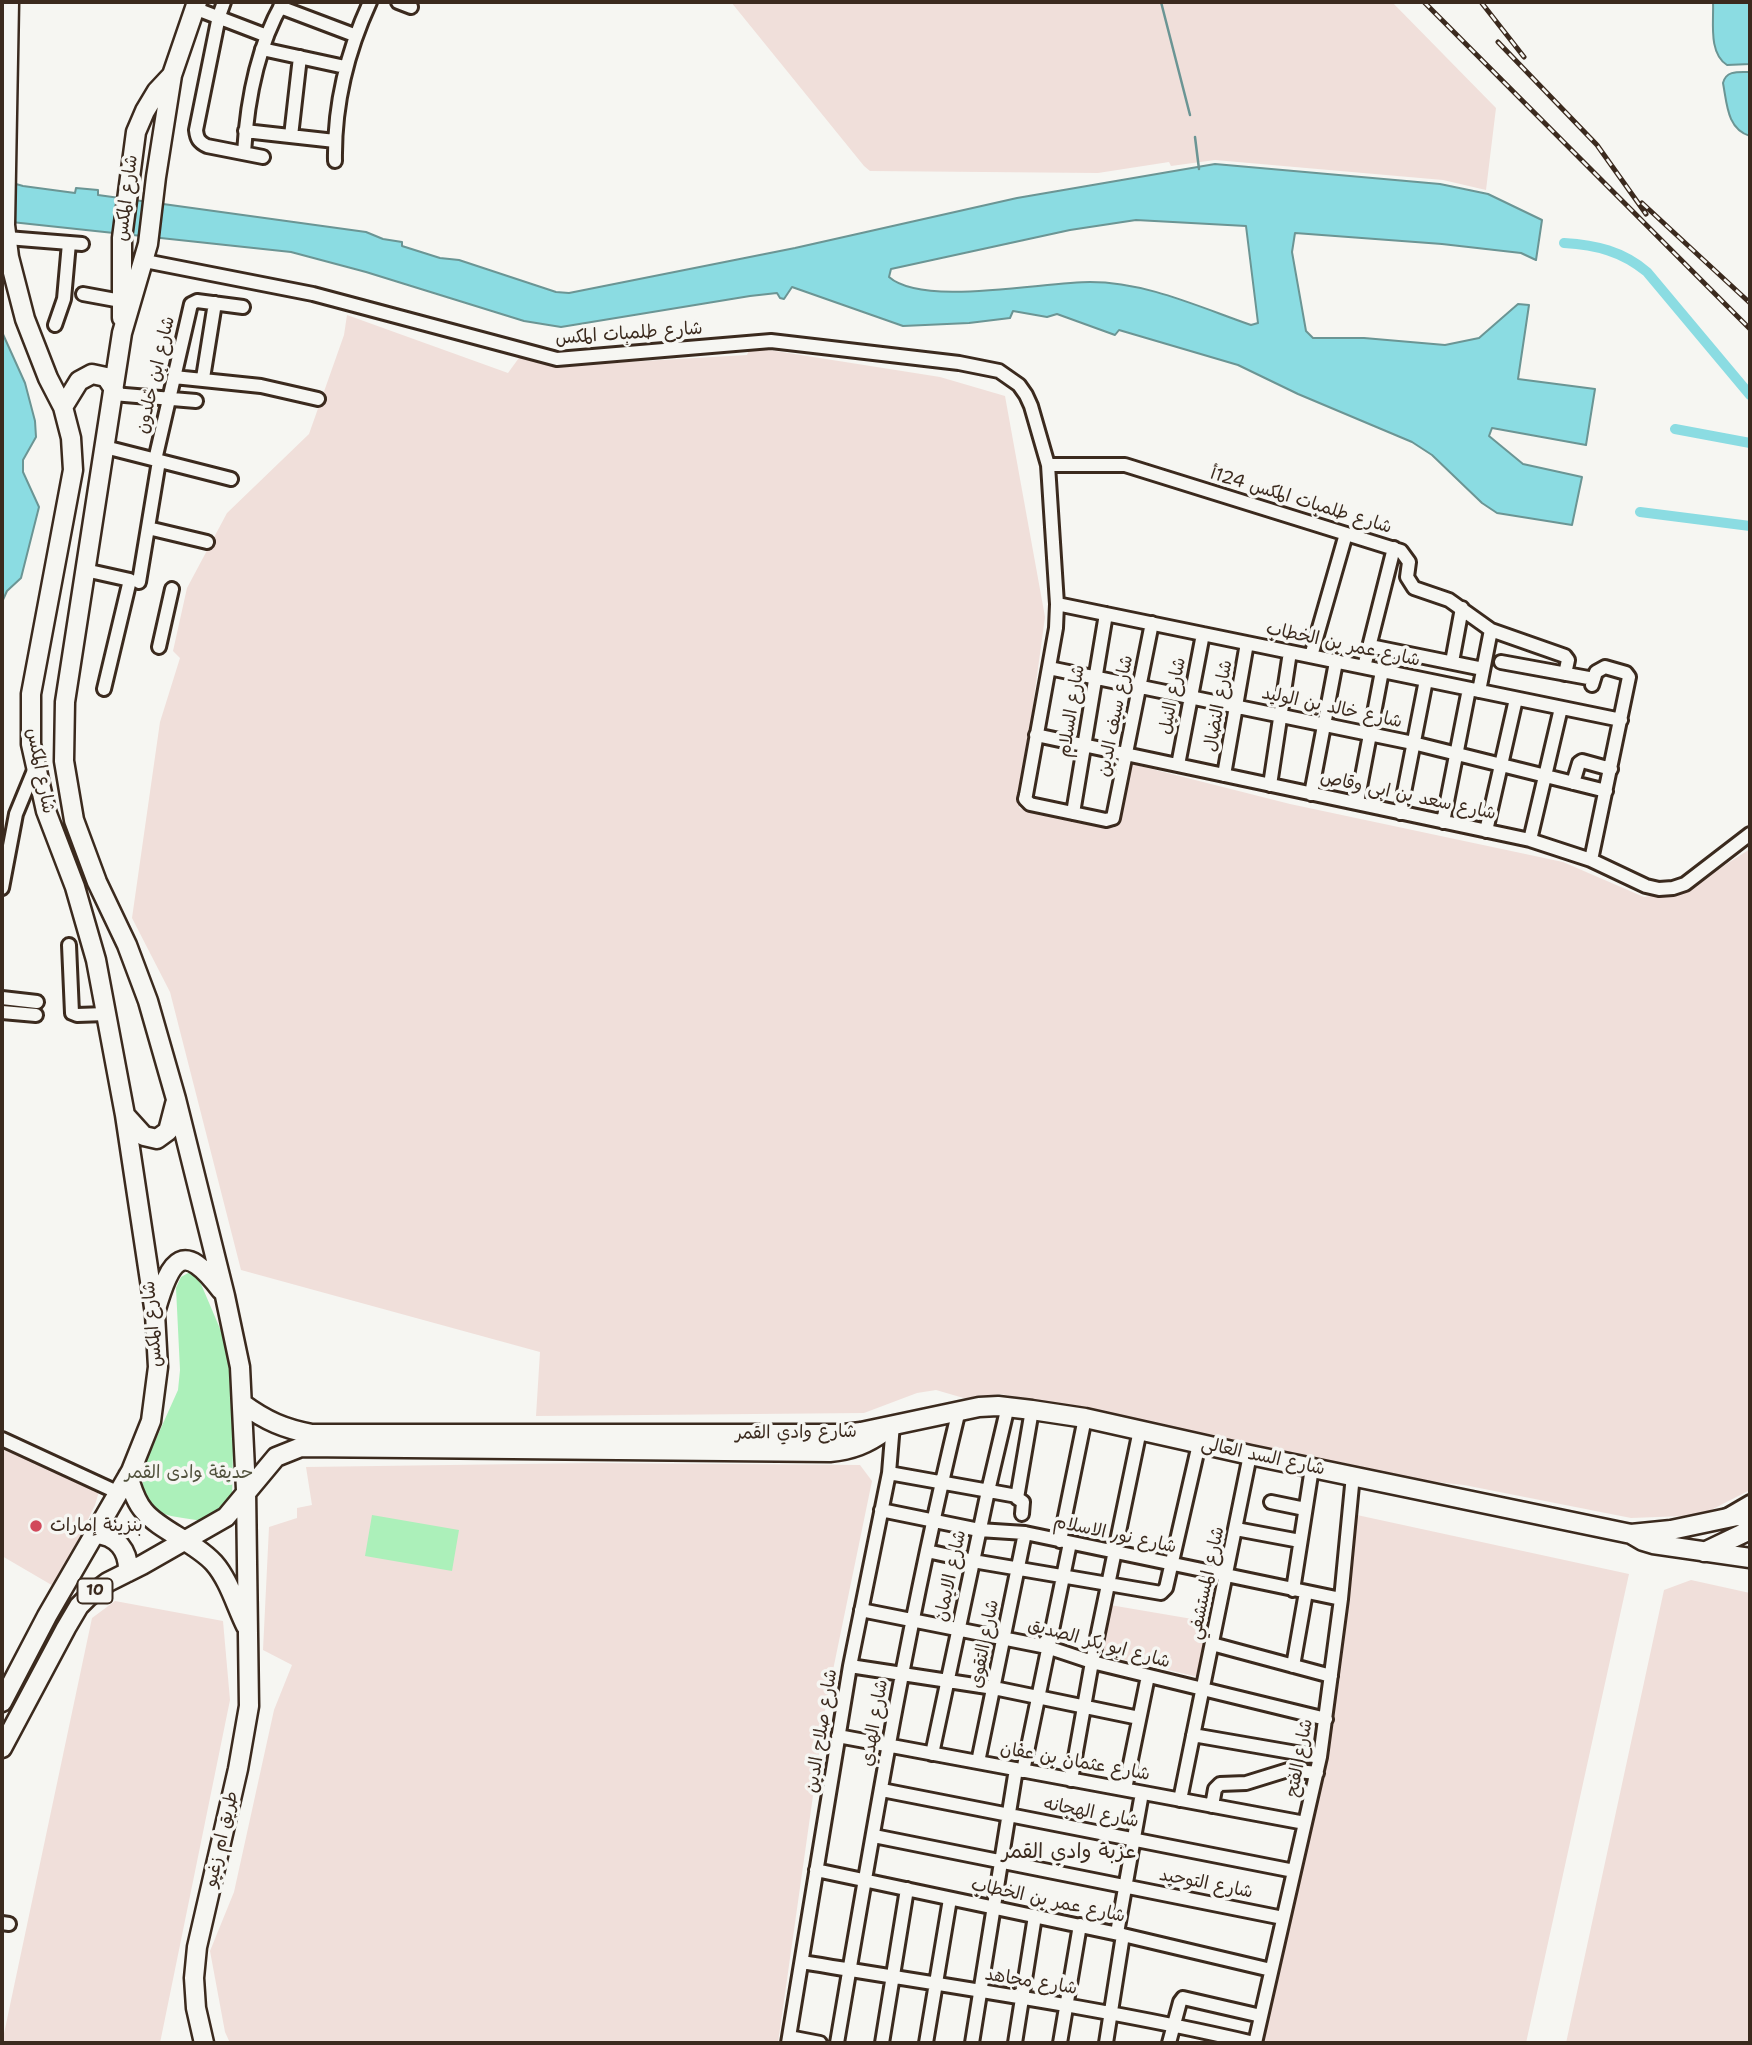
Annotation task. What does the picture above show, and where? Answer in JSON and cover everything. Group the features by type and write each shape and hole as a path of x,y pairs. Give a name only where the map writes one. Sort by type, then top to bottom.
{"main road":[{"name":"شارع المكس","path":"9,2 6,232 16,288 25,318 48,379 63,407 71,438 73,470 31,694 30,719 35,768 46,811 87,923 125,1115 158,1340 156,1394 142,1446 119,1493"},
{"name":"شارع المكس","path":"196,5 172,75 146,253 122,333 64,721 64,761 80,838 148,1001 176,1099 225,1296 240,1367 243,1404 249,1633"},
{"name":"شارع المكس","path":"122,333 122,238 136,132 157,91 172,75"},
{"path":"63,407 79,382 92,374 106,377 113,392"},
{"path":"125,1115 144,1136 157,1139 168,1131 176,1099"},
{"path":"155,1314 165,1278 170,1269 178,1263 188,1261 198,1264 206,1270 225,1296"},
{"name":"شارع وادي القمر","path":"243,1404 264,1419 287,1429 312,1434 831,1434 861,1432 893,1424"},
{"name":"شارع السد العالى","path":"893,1424 979,1407 1032,1409 1632,1534"},
{"name":"شارع وادي القمر","path":"246,1490 276,1457 301,1447 830,1452 848,1451 867,1444 893,1424"},
{"path":"128,1476 145,1514 186,1540 214,1563 224,1577 249,1633"},
{"name":"10","path":"2,1748 79,1606 97,1589 226,1517 246,1490"},
{"name":"10","path":"2,1702 47,1616 119,1493"},
{"path":"1632,1534 1671,1530 1737,1516 1750,1517"},
{"path":"1704,1552 1750,1530"},
{"path":"95,1534 108,1536 119,1543 126,1554 128,1572"},
{"path":"1632,1534 1653,1544 1750,1558"},
{"name":"طريق ام زغيو","path":"204,2043 196,2008 194,1978 197,1947 245,1736 249,1633"}],"street":[{"path":"225,2 219,16 196,130 197,137 207,146 264,157"},
{"path":"335,161 335,141 345,67 354,35 370,2"},
{"path":"398,2 411,7"},
{"path":"244,153 251,90 262,49 282,4 354,35"},
{"path":"196,5 267,36"},
{"path":"262,49 345,67"},
{"path":"291,136 300,57"},
{"path":"245,131 335,141"},
{"path":"6,232 75,243 64,299 55,326"},
{"name":"شارع طلمبات المكس","path":"146,253 557,359 771,341 958,363 999,371 1019,385 1026,395 1048,466"},
{"path":"83,294 121,301"},
{"name":"شارع ابن خلدون","path":"104,689 148,528 157,460 190,307 197,301 215,303"},
{"path":"203,379 215,303 243,307"},
{"path":"174,377 261,386 318,399"},
{"path":"113,392 196,401"},
{"path":"105,447 230,479"},
{"name":"شارع طلمبات المكس 124أ","path":"1048,466 1125,465 1394,548 1406,555 1409,562 1407,577 1414,588 1435,594 1462,608 1490,629 1566,657 1565,674"},
{"path":"1048,466 1057,604 1056,628 1025,799 1030,804 1073,813"},
{"path":"148,528 207,542"},
{"path":"1311,656 1346,534"},
{"path":"1364,667 1394,548"},
{"path":"85,570 135,581"},
{"path":"159,647 172,589"},
{"name":"شارع عمر بن الخطاب","path":"1057,604 1621,720"},
{"path":"1452,662 1462,608"},
{"name":"شارع السلام","path":"1073,813 1106,614"},
{"name":"شارع سيف الدين","path":"1073,813 1108,821 1114,816 1152,624"},
{"path":"1443,821 1456,754 1474,690 1483,669 1490,629"},
{"name":"شارع النيل","path":"1178,765 1203,634"},
{"name":"شارع النضال","path":"1224,775 1247,643"},
{"path":"1370,646 1483,669"},
{"path":"1532,668 1537,648"},
{"path":"1270,785 1290,652"},
{"path":"1311,794 1336,662"},
{"path":"1501,662 1593,682 1596,672 1605,667 1626,673 1630,680 1591,860"},
{"name":"شارع خالد بن الوليد","path":"1049,668 1413,743 1606,791"},
{"path":"1357,803 1382,671"},
{"path":"1400,813 1426,680"},
{"path":"1486,831 1517,699"},
{"path":"1531,840 1561,708"},
{"name":"شارع سعد بن ابى وقاص","path":"1036,735 1531,840 1591,860 1646,886 1660,889 1685,884 1750,834"},
{"path":"1573,783 1582,761 1611,769"},
{"path":"2,888 16,814 35,768"},
{"path":"69,945 72,1013 106,1014"},
{"path":"2,998 36,1008 2,1012"},
{"name":"شارع الايمان","path":"932,1754 1008,1406"},
{"path":"1022,1514 1023,1502 1018,1500 1017,1496 1032,1409"},
{"name":"شارع الهدي","path":"837,2043 901,1674 959,1410"},
{"path":"972,2043 1009,1815 1063,1577 1065,1542 1085,1418"},
{"name":"شارع صلاح الدين","path":"789,2040 850,1666 889,1473 893,1424"},
{"path":"1071,1780 1092,1662 1140,1430"},
{"path":"2,1439 119,1493"},
{"path":"927,1551 1161,1593 1166,1588 1199,1444"},
{"name":"شارع المستشفي","path":"1180,1800 1250,1455"},
{"path":"1293,1666 1300,1541 1312,1468"},
{"path":"889,1473 1017,1496"},
{"name":"شارع الفتح","path":"1254,2043 1320,1757 1341,1599 1353,1475"},
{"path":"1271,1502 1305,1508"},
{"path":"1720,1520 1750,1502"},
{"name":"شارع نور الاسلام","path":"881,1510 979,1530 1025,1533 1341,1599"},
{"path":"1236,1529 1300,1541"},
{"name":"شارع التقوى","path":"978,1762 1025,1533"},
{"name":"شارع ابو بكر الصديق","path":"861,1610 1047,1647 1092,1662 1326,1719"},
{"path":"1212,1644 1331,1676"},
{"path":"850,1666 994,1688 1139,1718"},
{"path":"1125,1790 1148,1676"},
{"path":"1193,1735 1320,1757"},
{"name":"شارع عثمان بن عفان","path":"838,1737 1305,1823"},
{"path":"1288,1769 1291,1752"},
{"path":"1212,1806 1218,1786 1246,1783 1288,1769 1317,1773"},
{"name":"شارع الهجانه","path":"882,1790 1294,1871"},
{"path":"1106,2043 1125,1886 1142,1793"},
{"name":"شارع التوحيد","path":"874,1836 1283,1918"},
{"name":"شارع عمر بن الخطاب","path":"816,1870 1080,1925 1271,1970"},
{"path":"882,2043 907,1889"},
{"path":"926,2043 950,1899"},
{"path":"1016,2043 1035,1916"},
{"path":"1060,2043 1080,1925"},
{"name":"شارع مجاهد","path":"802,1962 1174,2024 1210,2038 1254,2043"},
{"path":"1169,2043 1183,1998 1261,2016"},
{"path":"789,2040 820,2043"}],"shaded area":[{"path":"731,2 1392,2 1496,108 1486,190 1443,180 1215,160 1171,166 1169,162 1098,173 870,171"},
{"path":"347,315 508,373 521,355 557,366 747,355 750,347 940,377 1005,396 1045,617 1019,808 1114,828 1128,763 1290,804 1563,862 1644,897 1686,890 1750,849 1750,1490 1711,1510 1684,1516 1631,1518 1464,1485 1418,1480 1345,1463 1316,1461 1001,1394 967,1399 936,1390 917,1393 864,1413 536,1416 540,1352 241,1270 170,992 132,918 160,722 180,658 173,651 187,588 227,513 309,434 344,335"},
{"path":"2,1449 100,1488 95,1505 55,1587 2,1556"},
{"path":"592,1463 860,1465 872,1481 826,1704 778,2043 230,2043 225,2032 210,1951 234,1892 274,1710 292,1665 263,1650 269,1527 297,1518 297,1508 312,1505 306,1467"},
{"path":"1357,1515 1629,1574 1526,2043 1259,2043 1324,1755"},
{"path":"1691,1580 1750,1593 1750,2043 1566,2043 1664,1590"},
{"path":"115,1601 223,1621 230,1700 160,2043 2,2043 92,1618"},
{"path":"1110,1605 1210,1622 1198,1677 1101,1654"}],"green space":[{"name":"حديقة وادى القمر","path":"190,1272 195,1274 201,1284 221,1331 230,1360 234,1397 232,1501 229,1506 204,1521 157,1511 145,1496 143,1484 143,1468 178,1390 180,1370 176,1288 181,1277"},
{"path":"372,1515 459,1530 452,1571 365,1556"}],"water":[{"path":"1713,2 1750,2 1750,64 1727,65 1721,60 1714,45"},
{"path":"1750,72 1750,136 1742,133 1732,122 1723,83 1730,74"},
{"path":"1215,164 1440,184 1488,194 1542,220 1536,260 1521,253 1442,244 1295,233 1292,252 1306,331 1313,338 1364,338 1445,345 1479,338 1518,304 1529,305 1518,379 1595,389 1586,445 1492,428 1489,436 1523,464 1582,477 1572,525 1497,513 1482,503 1432,455 1412,442 1298,394 1238,365 1119,330 1115,335 1057,314 1047,317 1013,311 1010,318 903,326 792,287 784,299 777,293 750,296 561,327 524,321 366,272 291,252 2,221 2,180 23,186 75,193 76,188 98,190 98,195 366,232 383,239 402,242 402,246 440,258 459,260 556,292 569,293 795,248 1017,198","holes":["1136,220 1246,226 1258,323 1251,325 1172,297 1111,283 1069,283 955,292 905,286 889,277 891,269 1070,230"]},
{"path":"2,332 25,383 35,421 36,437 23,460 23,472 39,507 21,578 7,591 2,602"}],"waterway":[{"path":"1161,2 1190,115"},
{"path":"1195,137 1199,169"},
{"path":"1564,243 1608,250 1647,272 1750,395"},
{"path":"1675,429 1750,443"},
{"path":"1640,512 1750,526"}],"railway":[{"path":"1424,2 1750,329"},
{"path":"1481,2 1524,57"},
{"path":"1498,42 1597,145 1646,214"},
{"path":"1642,203 1750,303"}],"place":[{"name":"بنزينة إمارات","path":"36,1526"}],"district":[{"name":"عزبة وادي القمر","path":"1069,1853"}]}
